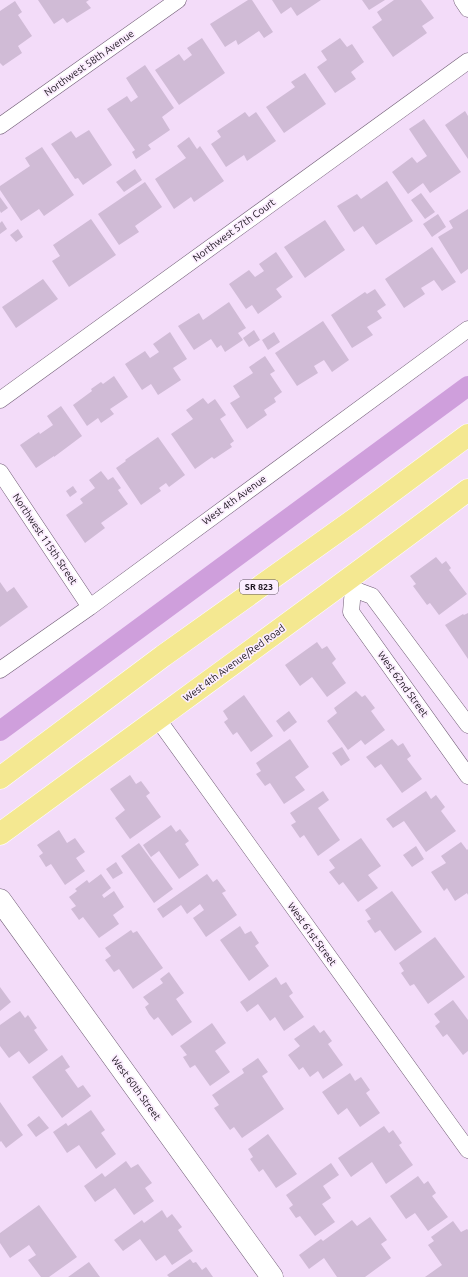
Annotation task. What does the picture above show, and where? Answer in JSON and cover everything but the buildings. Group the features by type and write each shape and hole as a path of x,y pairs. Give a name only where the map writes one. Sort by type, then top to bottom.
{"main road":[{"name":"SR 823","path":"0,778 157,660 459,446 468,435"},
{"name":"West 4th Avenue/Red Road","path":"0,834 157,718 350,585 468,490"}],"street":[{"name":"Northwest 58th Avenue","path":"0,126 178,0"},
{"path":"462,0 468,10"},
{"name":"Northwest 57th Court","path":"0,400 468,61"},
{"name":"West 4th Avenue","path":"0,670 90,607 468,329"},
{"name":"Northwest 115th Street","path":"0,472 90,607"},
{"path":"350,585 372,596 468,725"},
{"name":"West 62nd Street","path":"350,585 351,612 468,776"},
{"name":"West 61st Street","path":"157,718 468,1150"},
{"name":"West 60th Street","path":"0,900 272,1277"}],"waterway":[{"path":"0,731 468,386"}]}
